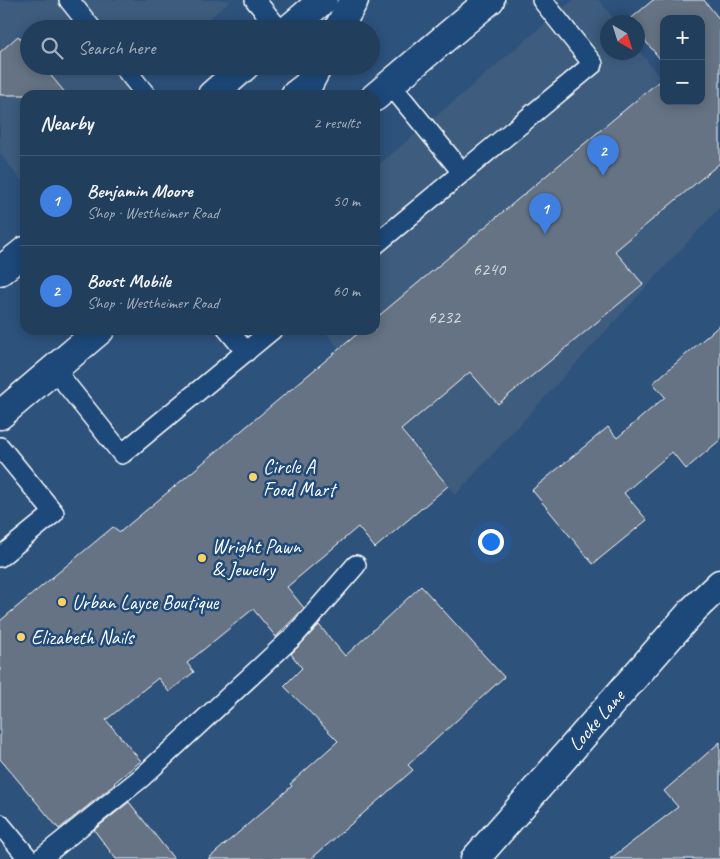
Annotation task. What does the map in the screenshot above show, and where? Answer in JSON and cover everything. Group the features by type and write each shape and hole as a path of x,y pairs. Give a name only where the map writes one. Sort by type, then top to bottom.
{"main road":[{"path":"300,20 323,0"},
{"path":"343,20 354,0"},
{"path":"382,90 490,0"},
{"path":"218,90 235,75"},
{"path":"302,90 308,85 313,75"},
{"path":"0,272 20,255"},
{"path":"63,362 84,335"},
{"path":"0,415 94,335"},
{"name":"Locke Lane","path":"475,859 694,609 720,584"}],"lane":[{"path":"69,0 85,20"},
{"path":"255,0 272,20"},
{"path":"380,241 593,64 542,0"},
{"path":"130,75 142,90"},
{"path":"382,90 462,172"},
{"path":"232,335 246,352"},
{"path":"63,362 122,454 266,335"},
{"path":"0,447 54,513 0,557"},
{"path":"40,859 141,778 295,635 356,565"},
{"path":"0,824 7,845 28,859"}],"shaded area":[{"path":"0,0 231,0 208,20 20,20 20,75 143,75 126,90 20,90 20,179 0,154"},
{"path":"573,0 599,0 611,15 600,15 600,60 645,60 645,58 660,78 660,105 668,105 720,154 720,207 455,495 328,335 380,335 380,164"}],"building":[{"path":"653,0 704,0 720,20 720,163 615,251 643,284 498,404 470,372 401,430 448,486 375,548 358,527 287,587 304,608 276,637 253,609 187,663 194,672 169,692 158,678 106,720 141,761 59,829 0,759 0,621 113,527 120,532 356,335 380,335 380,315 660,80 660,105 705,105 705,15 660,15 660,59 645,41 645,15 635,15"},
{"path":"18,36 20,38 20,75 50,75 63,90 20,90 20,95 0,95 0,52"},
{"path":"720,325 720,440 686,469 672,452 624,493 647,520 593,564 532,490 608,427 617,438 665,397 653,383"},
{"path":"421,586 504,677 408,765 413,770 311,859 208,859 292,786 290,784 338,741 284,686 302,668 291,654 319,625 345,656"},
{"path":"720,742 720,859 610,859 678,807 664,791"},
{"path":"129,802 174,859 116,859 94,830"}],"place":[{"name":"Boost Mobile","path":"603,176"},
{"name":"Benjamin Moore","path":"545,234"},
{"name":"Circle A Food Mart","path":"253,477"},
{"name":"Wright Pawn & Jewelry","path":"202,558"},
{"name":"Urban Layce Boutique","path":"62,602"},
{"name":"Elizabeth Nails","path":"21,637"}]}
